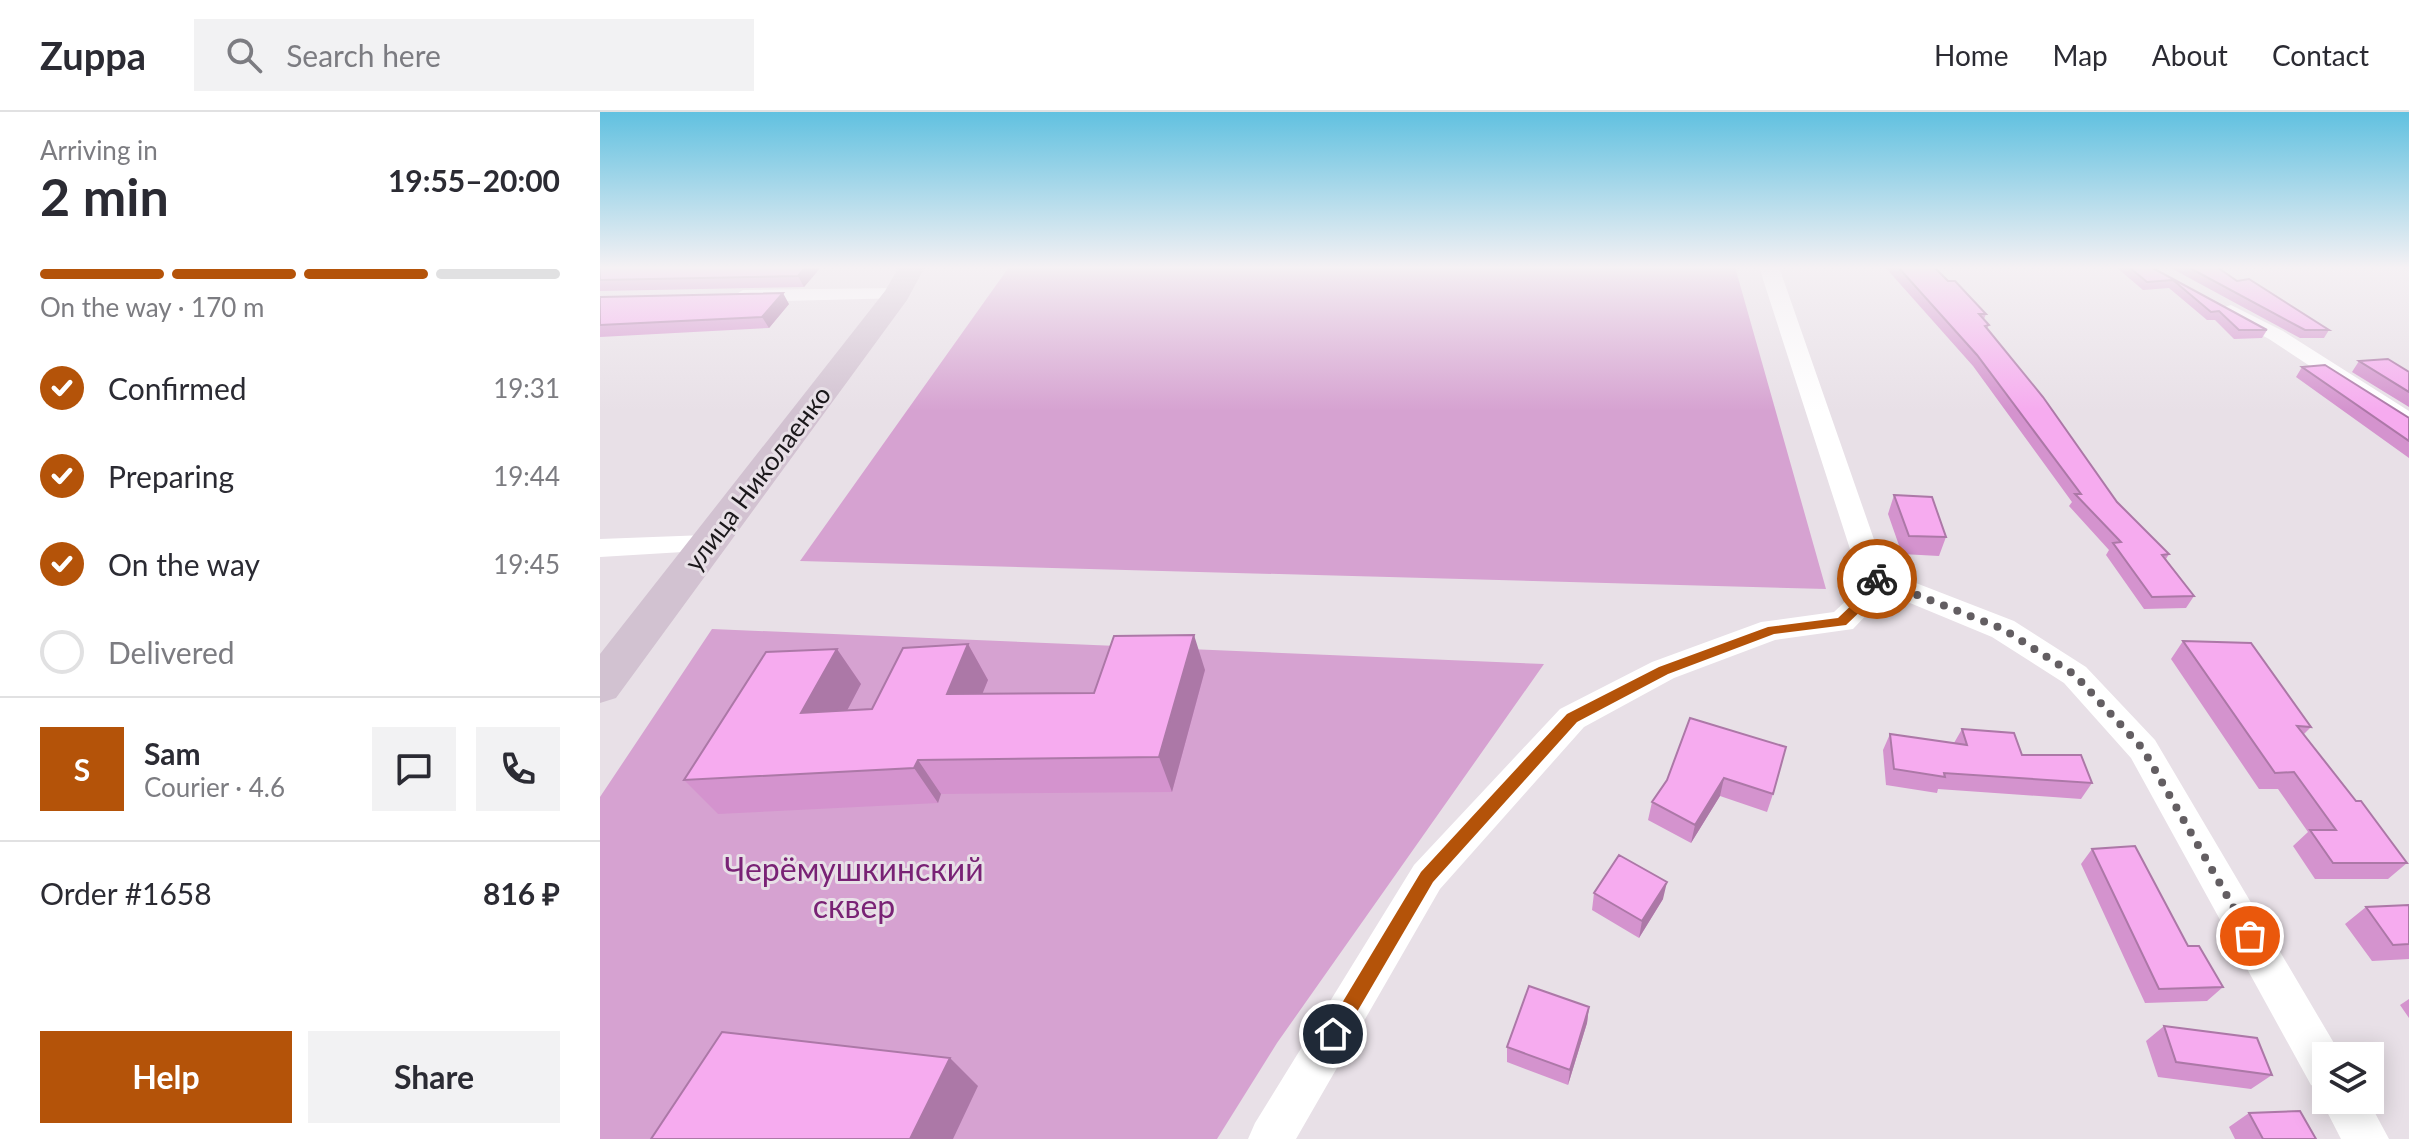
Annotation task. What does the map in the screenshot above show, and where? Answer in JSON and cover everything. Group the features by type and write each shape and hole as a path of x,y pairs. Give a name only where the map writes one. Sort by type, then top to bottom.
{"main road":[{"name":"улица Николаенко","path":"600,686 698,544 870,315"},
{"name":"улица Николаенко","path":"600,658 698,544"}],"street":[{"path":"1271,1139 1427,877 1572,718 1663,670 1772,630 1842,622 1862,602 1873,577 1785,315"},
{"path":"2238,315 2276,335 2409,421"},
{"path":"600,548 698,544"},
{"path":"1873,577 2003,629 2075,675 2143,749 2312,1045"},
{"path":"2351,1114 2366,1139"}],"green space":[{"path":"975,315 1749,315 1826,589 800,561"},
{"name":"Черёмушкинский сквер","path":"712,629 1544,664 1277,1043 1217,1139 600,1139 600,797"}],"building":[{"path":"600,315 764,315 762,317 600,325"},
{"path":"1941,315 1980,315 1989,325 1985,326 2043,397 2117,502 2169,554 2162,555 2194,596 2152,597 2113,543 2121,542 2075,494 2081,494 1977,355"},
{"path":"2223,315 2239,315 2267,330 2239,330"},
{"path":"2277,315 2305,315 2329,330 2305,330"},
{"path":"2388,359 2409,372 2409,392 2359,361"},
{"path":"2325,365 2409,418 2409,441 2302,367"},
{"path":"1894,495 1932,497 1946,537 1909,536"},
{"path":"1194,635 1159,757 918,760 914,768 684,780 766,652 837,649 801,713 872,709 903,648 968,644 947,694 1094,693 1114,636"},
{"path":"2183,641 2251,643 2311,727 2297,726 2356,801 2361,801 2407,863 2333,863 2310,830 2336,830 2294,772 2275,773"},
{"path":"1690,718 1786,747 1773,794 1724,778 1695,825 1652,802 1667,780"},
{"path":"1962,729 2014,733 2022,755 2081,755 2092,783 1944,773 1945,777 1894,769 1890,734 1967,745"},
{"path":"2135,846 2188,946 2199,946 2223,987 2159,989 2092,849"},
{"path":"1619,855 1667,882 1642,921 1594,893"},
{"path":"2409,905 2409,944 2393,945 2366,907"},
{"path":"1529,986 1589,1007 1570,1070 1507,1047"},
{"path":"2164,1026 2257,1038 2272,1075 2176,1062"},
{"path":"722,1032 950,1058 910,1139 651,1139"},
{"path":"2300,1111 2316,1139 2263,1139 2249,1113"}],"way so far":[{"path":"1877,579 2003,629 2075,675 2143,749 2250,936"}],"route":[{"path":"1333,1034 1427,877 1572,718 1663,670 1772,630 1842,622 1862,602 1873,577 1877,579"}]}
